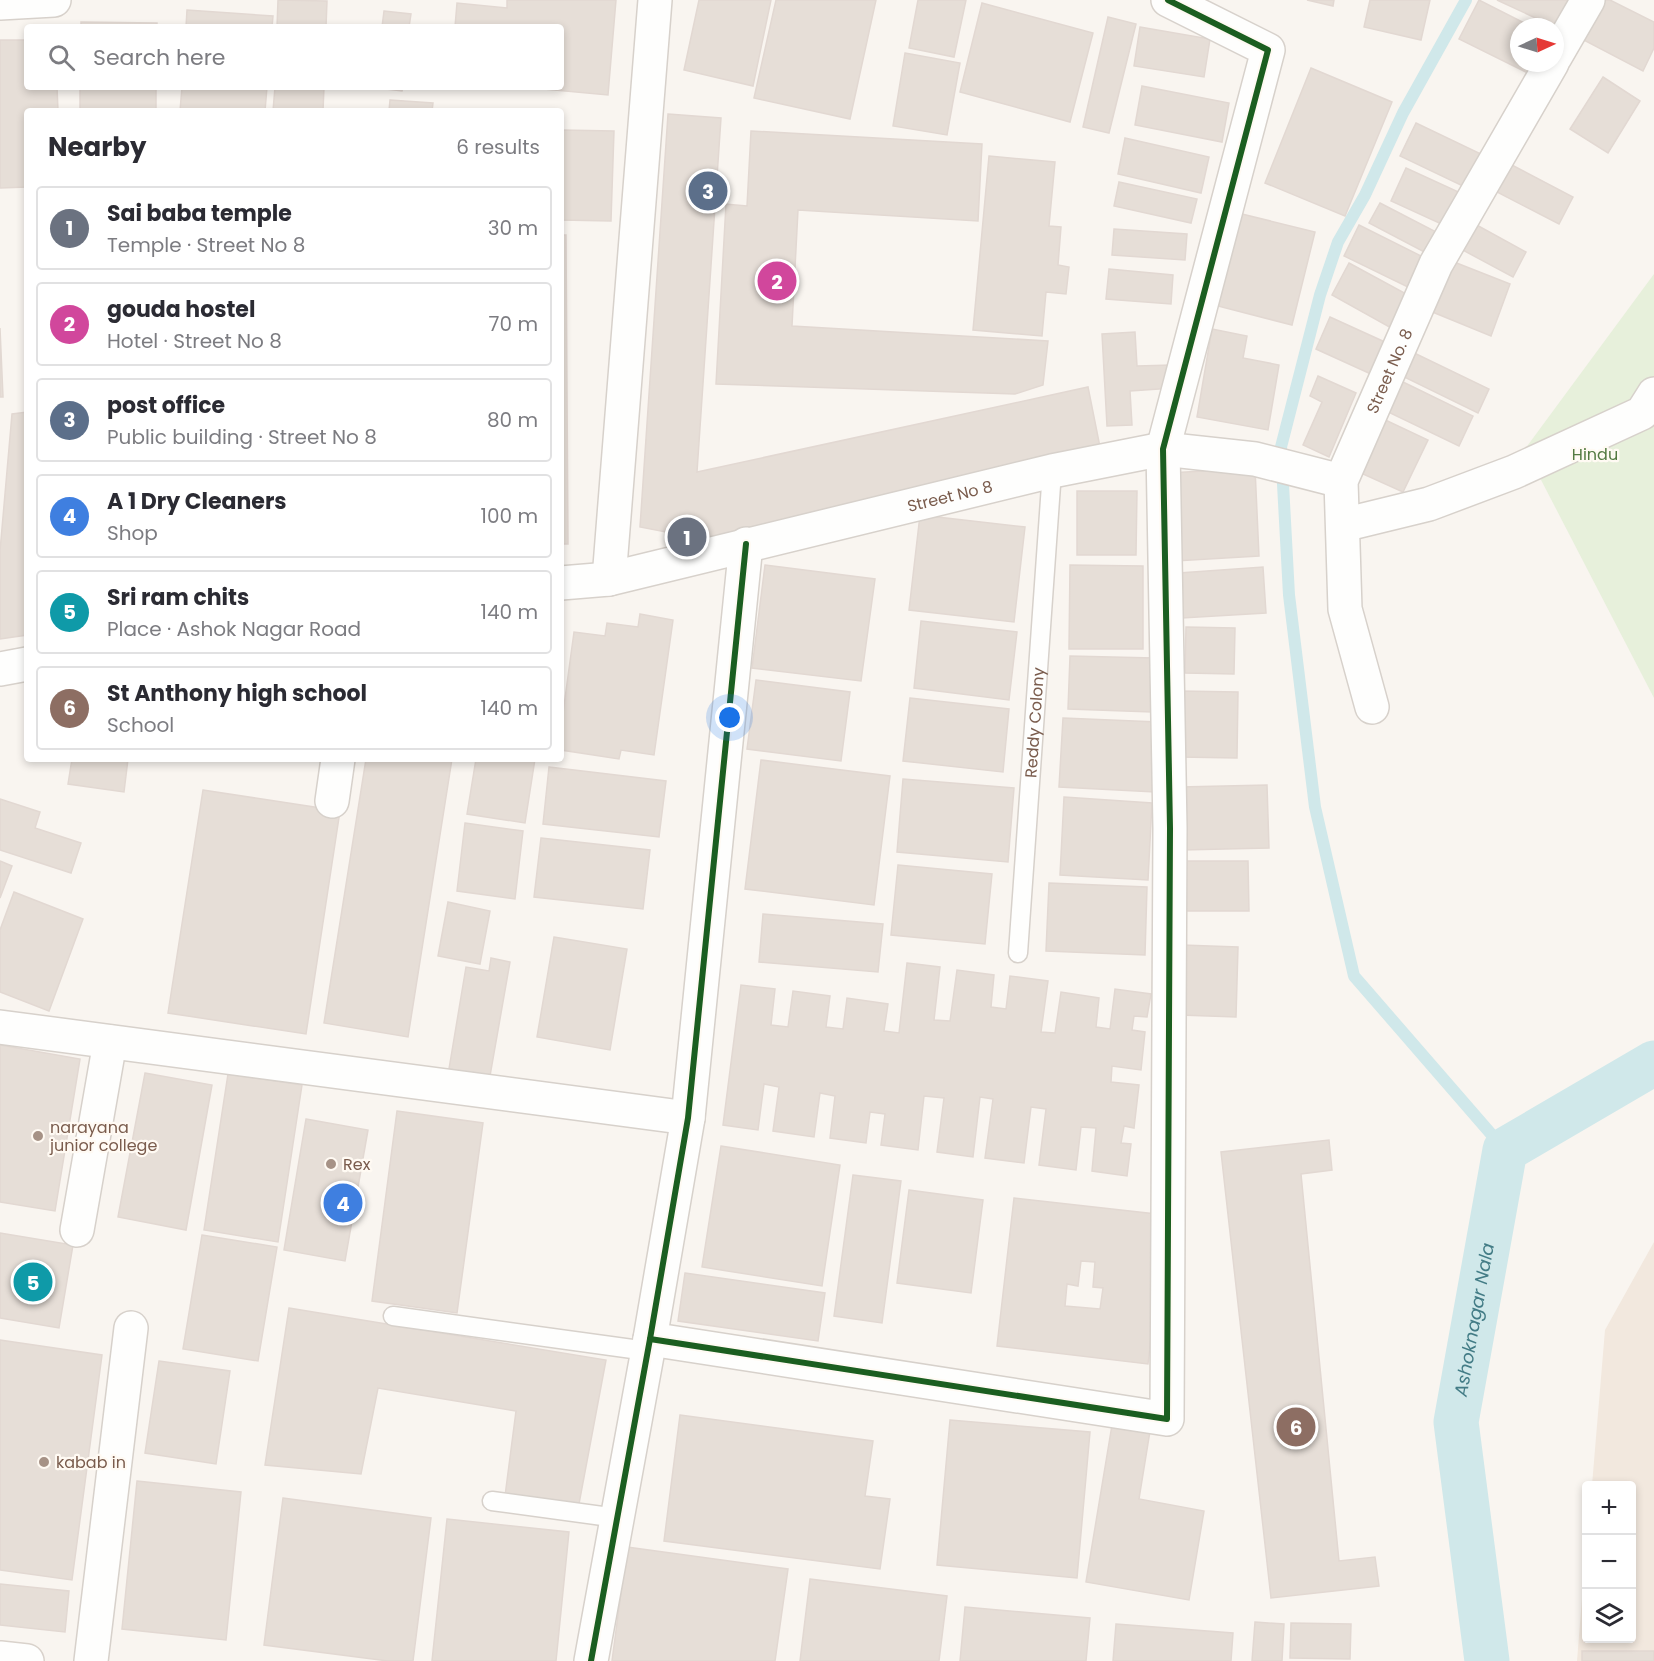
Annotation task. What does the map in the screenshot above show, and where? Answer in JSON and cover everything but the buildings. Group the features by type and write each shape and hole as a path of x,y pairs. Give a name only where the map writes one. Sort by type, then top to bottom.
{"street":[{"path":"0,3 54,0"},
{"path":"609,579 655,0"},
{"path":"649,1345 1167,1419 1170,828 1163,449 1268,50 1168,0"},
{"path":"1564,41 1588,0"},
{"name":"Street No. 8","path":"1372,707 1345,609 1341,481 1436,264 1547,72"},
{"path":"1343,525 1429,504 1514,472 1642,413 1654,394"},
{"name":"Street No 8","path":"564,583 609,579 747,544 1051,481 1163,449 1255,459 1341,481"},
{"path":"591,1661 688,1118 747,544"},
{"path":"0,669 24,665"},
{"path":"332,801 338,762"},
{"path":"0,1027 688,1118"},
{"path":"77,1230 110,1042"},
{"path":"91,1661 131,1328"},
{"path":"0,1658 27,1661"}],"lane":[{"name":"Reddy Colony","path":"1018,952 1051,481"},
{"path":"393,1316 649,1345"},
{"path":"492,1501 617,1518"}],"shaded area":[{"path":"1654,1242 1654,1661 1577,1661 1582,1598 1582,1643 1636,1643 1636,1481 1592,1481 1605,1330"}],"green space":[{"name":"Hindu","path":"1654,274 1654,698 1525,449"}],"waterway":[{"path":"1466,0 1403,113 1365,195 1338,242 1320,295 1281,447 1289,595 1315,807 1354,976 1505,1150"},
{"name":"Ashoknagar Nala","path":"1487,1661 1456,1422 1505,1150 1654,1063"}],"cycle path":[{"path":"650,1339 1167,1419 1170,828 1163,449 1268,50 1168,0"},
{"path":"591,1661 688,1118 746,544"}],"place":[{"name":"post office","path":"708,191"},
{"name":"gouda hostel","path":"777,281"},
{"name":"Sai baba temple","path":"687,537"},
{"name":"narayana junior college","path":"38,1136"},
{"name":"Rex","path":"331,1164"},
{"name":"A 1 Dry Cleaners","path":"343,1203"},
{"name":"Sri ram chits","path":"33,1282"},
{"name":"St Anthony high school","path":"1296,1427"},
{"name":"kabab in","path":"44,1462"}]}
